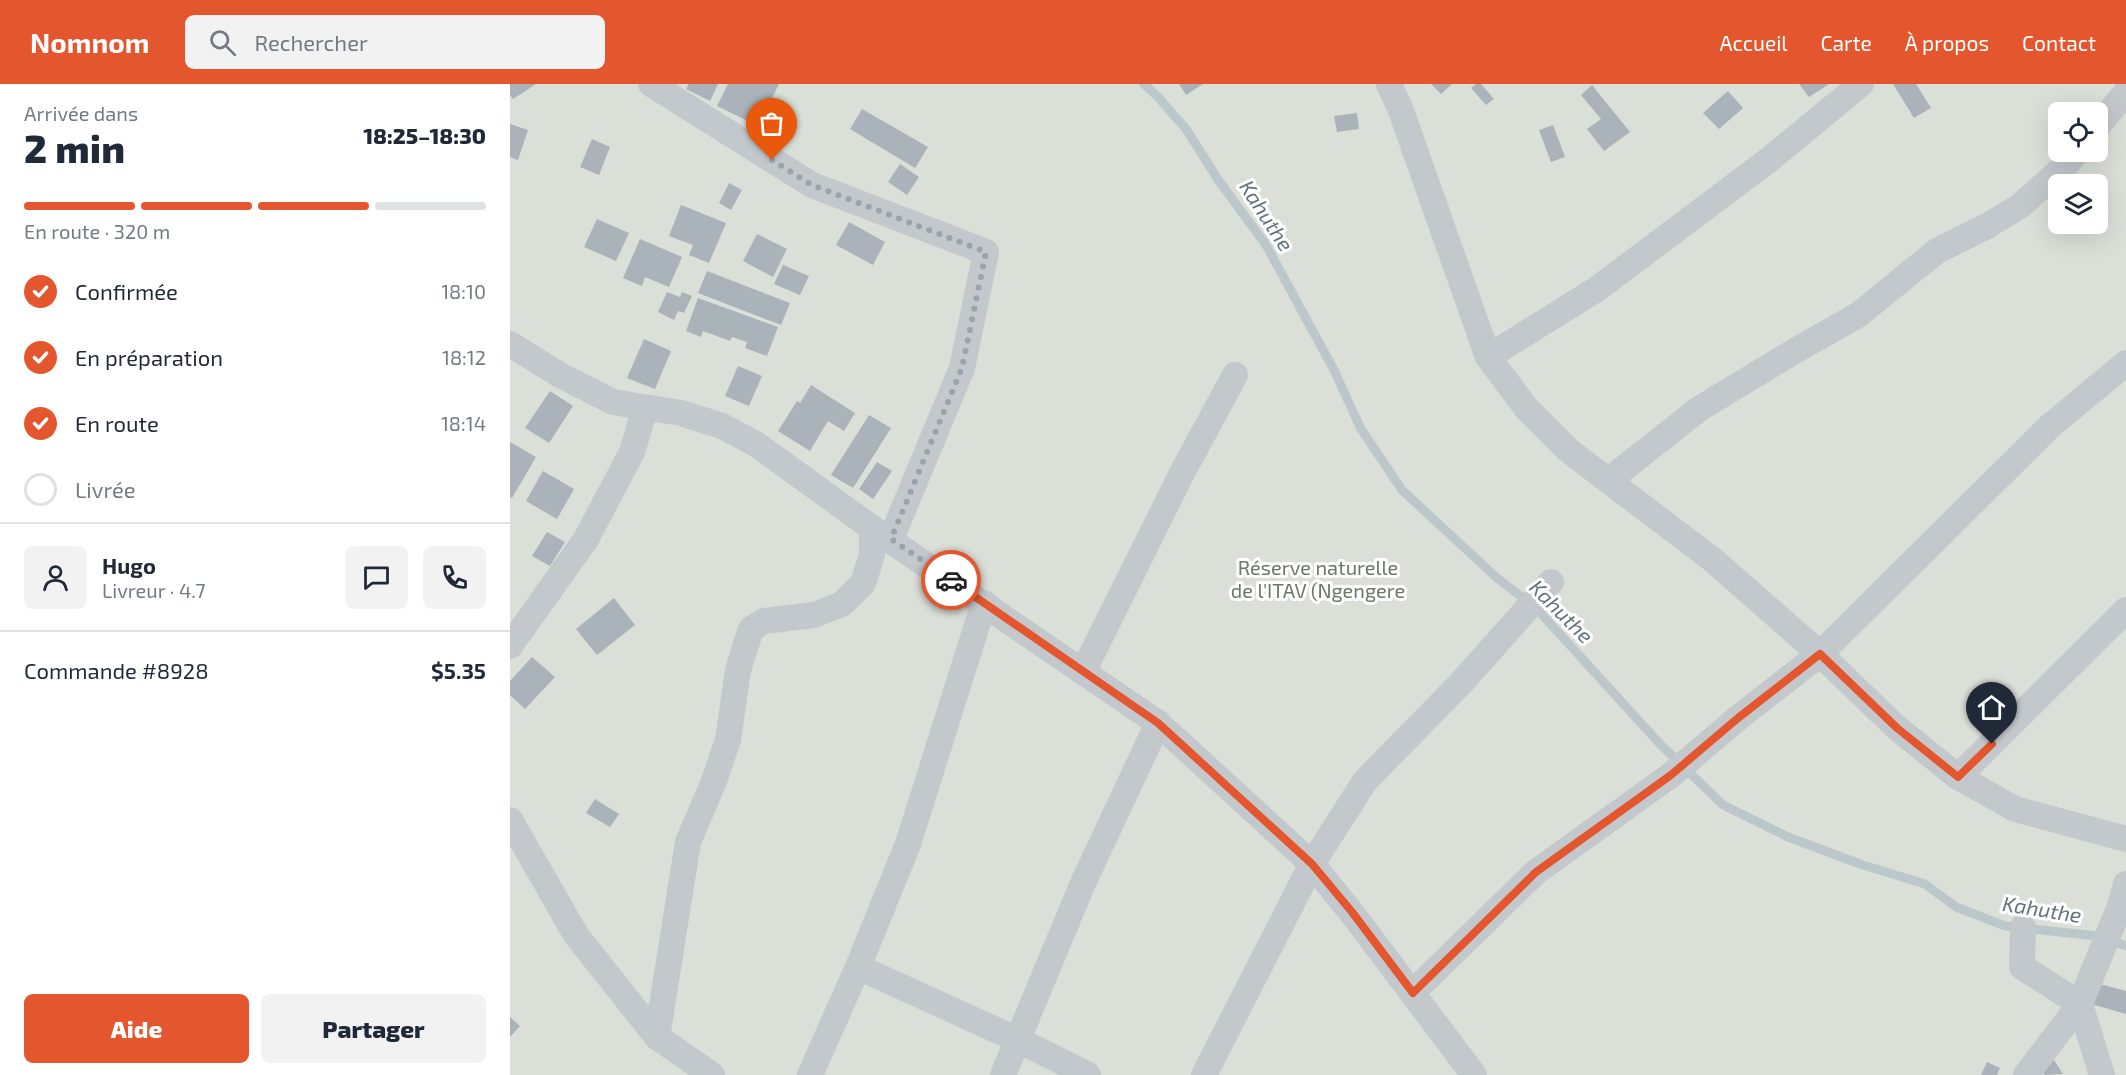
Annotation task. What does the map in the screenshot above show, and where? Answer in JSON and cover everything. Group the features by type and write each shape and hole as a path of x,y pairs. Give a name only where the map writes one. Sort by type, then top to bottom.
{"street":[{"path":"651,84 812,185 986,252 962,368 881,534 863,583 842,604 814,615 764,621 751,630 738,670 728,740 714,781 688,842 657,1037"},
{"path":"1389,84 1400,108 1488,357 1527,409 1568,450 1713,560 1820,654 1897,728 1958,777 2015,809 2126,839"},
{"path":"1488,357 1597,289 1770,159 1861,84"},
{"path":"2108,114 2126,92"},
{"path":"1609,480 1699,409 1858,315 1937,251 1987,226 2020,206 2068,162"},
{"path":"510,344 560,375 613,402 681,413 722,426 756,444 881,534 1158,723 1312,864 1352,912 1474,1075"},
{"path":"1413,993 1536,872 1671,775 1738,718 1820,654 2049,427 2126,363"},
{"path":"1083,672 1183,471 1235,375"},
{"path":"510,646 586,539 632,452 645,408"},
{"path":"1204,1075 1312,864 1365,781 1461,683 1551,582"},
{"path":"810,1075 908,844 984,603"},
{"path":"1958,777 2126,610"},
{"path":"1004,1075 1083,883 1158,723"},
{"path":"510,820 576,934 657,1037 712,1075"},
{"path":"2026,1075 2080,1004 2123,895"},
{"path":"2023,927 2022,967 2080,1004 2102,1075"},
{"path":"858,966 1088,1075"}],"green space":[{"name":"Réserve naturelle de l'ITAV (Ngengere","path":"510,84 2126,84 2126,1075 510,1075"}],"building":[{"path":"510,84 536,84 513,99 510,95"},
{"path":"689,84 718,84 710,101 686,89"},
{"path":"728,84 779,84 758,126 717,106"},
{"path":"1179,84 1203,84 1186,95"},
{"path":"1431,84 1452,84 1441,94"},
{"path":"1476,84 1481,84 1494,99 1486,105 1471,88"},
{"path":"1799,84 1829,84 1809,97"},
{"path":"1893,84 1916,84 1931,108 1914,118"},
{"path":"1592,85 1630,132 1604,151 1587,129 1601,119 1581,95"},
{"path":"1728,91 1743,108 1719,129 1703,113"},
{"path":"862,109 928,147 915,168 850,129"},
{"path":"1357,113 1359,129 1337,132 1334,116"},
{"path":"510,124 528,130 518,160 510,157"},
{"path":"1553,125 1565,157 1551,162 1539,130"},
{"path":"592,139 610,147 599,175 580,167"},
{"path":"900,164 919,177 907,195 888,182"},
{"path":"729,183 742,190 731,210 719,203"},
{"path":"681,205 726,223 709,263 689,255 693,245 669,236"},
{"path":"597,219 629,233 616,261 584,247"},
{"path":"849,222 885,242 873,265 836,245"},
{"path":"757,234 787,249 773,277 743,261"},
{"path":"640,239 682,257 669,287 645,277 642,286 623,278"},
{"path":"783,265 809,276 800,295 774,284"},
{"path":"707,271 790,303 781,325 698,293"},
{"path":"667,292 680,297 682,292 692,296 684,313 678,311 674,320 658,312"},
{"path":"698,298 778,327 767,356 745,348 747,342 732,337 730,341 703,331 701,337 686,331"},
{"path":"644,339 671,351 655,389 627,378"},
{"path":"738,366 762,376 749,406 725,396"},
{"path":"811,385 855,413 844,431 828,421 810,451 778,431 797,401 800,403"},
{"path":"550,391 573,406 549,443 525,428"},
{"path":"869,415 891,428 853,488 831,475"},
{"path":"510,442 536,457 512,498 510,497"},
{"path":"877,462 892,471 873,499 859,489"},
{"path":"543,471 574,489 557,519 526,501"},
{"path":"547,532 565,542 550,566 532,556"},
{"path":"614,598 635,625 597,655 576,629"},
{"path":"532,657 555,677 525,709 510,695 510,681"},
{"path":"595,799 619,814 610,827 586,813"},
{"path":"2096,983 2126,991 2126,1014 2091,1004"},
{"path":"510,1017 520,1026 510,1037"},
{"path":"2054,1060 2063,1074 2045,1075 2040,1069"},
{"path":"1987,1062 2000,1068 1997,1075 1981,1075"}],"waterway":[{"name":"Kahuthe","path":"1144,84 1186,129 1219,181 1266,245 1334,370 1361,429 1402,490 1497,578 1536,608 1660,744 1723,805 1788,837 1863,865 1925,884 1956,907 2005,926 2097,936 2126,946"}],"way so far":[{"path":"772,160 812,185 986,252 962,368 891,539 951,580"}],"route":[{"path":"951,580 1158,723 1312,864 1352,912 1413,993 1536,872 1671,775 1738,718 1820,654 1897,728 1958,777 1992,744"}]}
